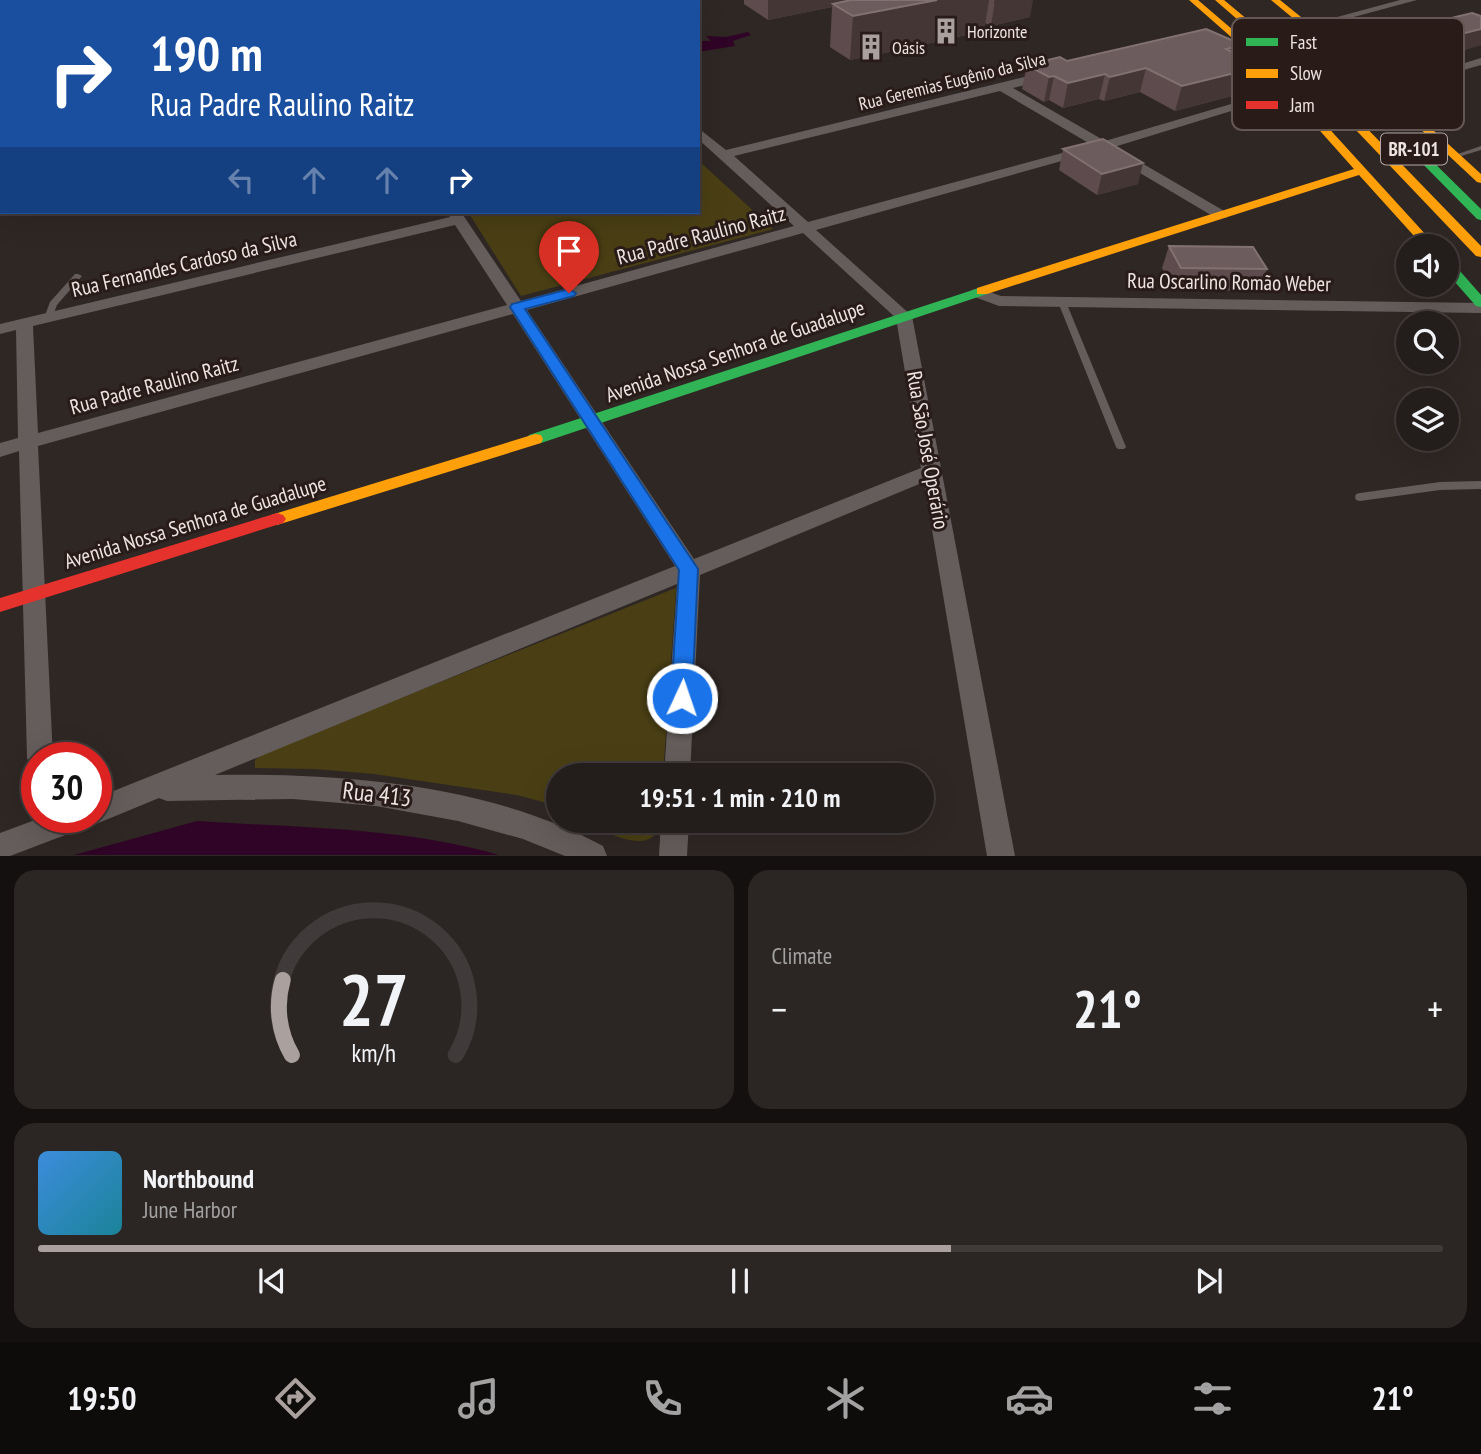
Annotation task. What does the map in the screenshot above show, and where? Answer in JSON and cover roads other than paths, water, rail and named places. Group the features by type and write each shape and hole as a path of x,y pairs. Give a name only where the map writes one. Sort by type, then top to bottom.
{"main road":[{"path":"1193,0 1223,33 1232,39"},
{"name":"BR-101","path":"1219,0 1241,18"},
{"path":"1275,0 1299,18"},
{"path":"1326,130 1420,234"},
{"path":"1354,130 1395,162"},
{"name":"BR-101","path":"1363,130 1481,253"},
{"path":"1427,130 1481,180"},
{"name":"BR-101","path":"1406,141 1481,216"},
{"name":"Avenida Nossa Senhora de Guadalupe","path":"0,605 592,421 904,316 1363,170"},
{"path":"1459,279 1481,306"}],"street":[{"path":"1341,18 1412,0"},
{"path":"1464,66 1481,61"},
{"name":"Rua Geremias Eugênio da Silva","path":"723,155 1056,74"},
{"path":"1003,87 1221,215"},
{"name":"Rua Padre Raulino Raitz","path":"0,450 1232,108"},
{"path":"700,134 904,316"},
{"path":"457,215 689,569 678,763"},
{"name":"Rua Fernandes Cardoso da Silva","path":"0,329 457,215"},
{"name":"Rua Oscarlino Romão Weber","path":"978,293 999,301 1481,306"},
{"name":"Rua São José Operário","path":"904,316 1001,856"},
{"path":"24,324 39,742"},
{"path":"112,805 932,471"},
{"name":"Rua 413","path":"151,790 273,786 397,795 457,807 520,825 593,856"},
{"path":"0,846 25,833"},
{"path":"673,856 674,833"}],"lane":[{"path":"1455,156 1481,148"},
{"path":"48,318 52,304 78,276"},
{"path":"1062,302 1121,447"},
{"path":"1360,497 1440,486 1481,485"}],"place":[{"name":"Horizonte","path":"946,31"},
{"name":"Oásis","path":"871,47"}]}
